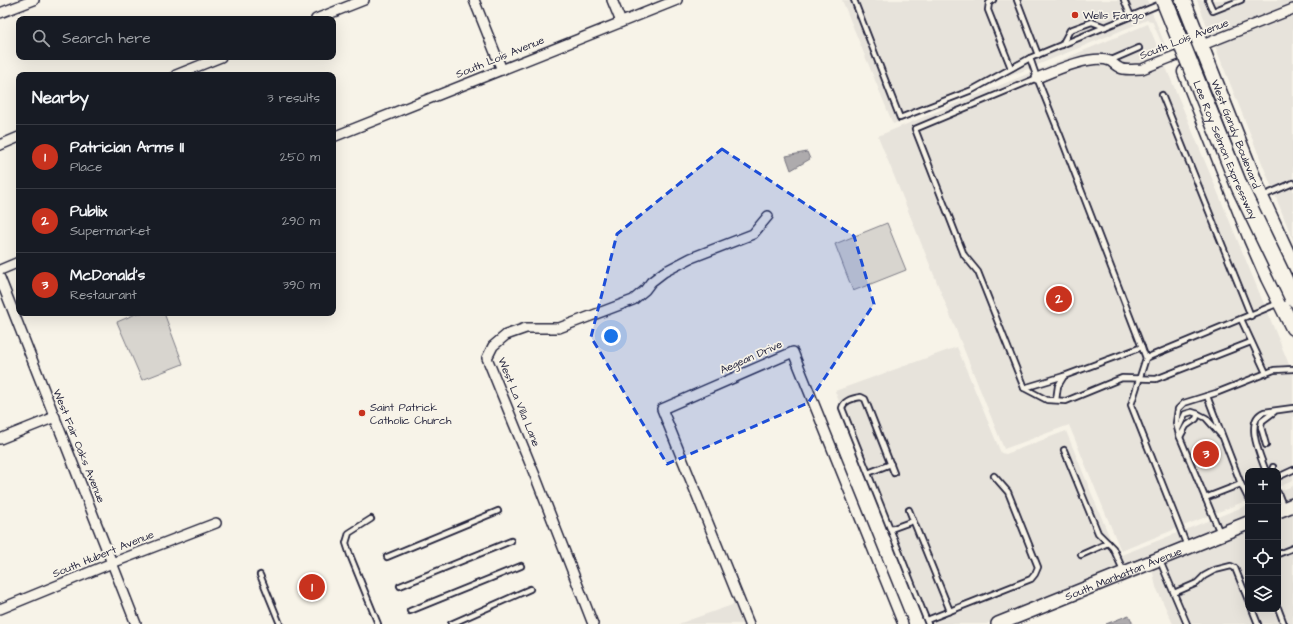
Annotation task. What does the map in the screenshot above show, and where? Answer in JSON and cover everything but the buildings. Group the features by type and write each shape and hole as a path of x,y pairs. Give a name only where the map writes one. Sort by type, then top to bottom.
{"highway":[{"name":"Lee Roy Selmon Expressway","path":"1176,0 1250,184 1293,275"},
{"name":"Lee Roy Selmon Expressway","path":"1160,1 1287,300"}],"main road":[{"name":"West Gandy Boulevard","path":"1183,0 1261,197 1293,266"},
{"path":"1160,1 1172,24 1183,38 1201,46"},
{"path":"1160,1 1178,54 1268,278 1287,300 1293,328"},
{"path":"1178,54 1197,63 1210,83 1221,107 1232,141 1244,167 1254,178"},
{"path":"1241,213 1250,220 1270,268 1293,316"},
{"name":"South Manhattan Avenue","path":"998,624 1220,534 1245,527"}],"street":[{"path":"0,14 34,0"},
{"path":"324,16 364,0"},
{"path":"474,0 502,70"},
{"path":"612,0 621,22"},
{"name":"South Lois Avenue","path":"336,136 677,0"},
{"name":"South Lois Avenue","path":"1037,78 1068,66 1083,62 1101,60 1110,61 1121,69 1142,69 1293,9"},
{"path":"184,72 214,60"},
{"path":"0,145 16,139"},
{"name":"West La Villa Lane","path":"593,624 487,358 493,346 506,335 526,328 559,328 633,300 645,290 651,282 664,272 691,258 753,234 768,216"},
{"path":"0,270 16,263"},
{"name":"West Fair Oaks Avenue","path":"0,278 136,624"},
{"name":"Aegean Drive","path":"749,624 662,409 792,352 904,624"},
{"path":"0,439 55,417"},
{"name":"South Hubert Avenue","path":"0,609 112,563 216,523"}],"lane":[{"path":"854,0 900,118 972,90 1030,58 1106,27 1160,1"},
{"path":"993,0 989,3 988,10 1011,68"},
{"path":"1017,0 1038,55"},
{"path":"1124,0 1131,16"},
{"path":"1208,0 1213,11 1241,0"},
{"path":"1062,45 1070,30 1092,22 1106,27"},
{"path":"1110,61 1139,48"},
{"path":"1030,58 1146,358 1131,405 1187,548"},
{"path":"1037,78 915,129 964,255 978,272 1024,388 1047,400 1066,401 1122,378 1156,379 1251,342"},
{"path":"1162,95 1251,316"},
{"path":"1261,197 1293,183"},
{"path":"1146,358 1287,300"},
{"path":"1241,320 1266,373"},
{"path":"1024,388 1064,376 1142,347"},
{"path":"1220,534 1180,438 1176,423 1178,409 1184,403 1207,396 1274,370 1293,368"},
{"path":"1056,400 1058,386 1064,376"},
{"path":"1207,396 1245,492"},
{"path":"894,473 865,399 861,397 846,401 842,408 928,622 950,611 1031,579 1038,567 1008,492 994,476"},
{"path":"1265,468 1254,435 1254,426 1257,418 1260,414 1293,408"},
{"path":"1266,445 1261,427 1262,421 1275,411"},
{"path":"1178,429 1185,414 1192,412 1206,418 1223,438"},
{"path":"1180,438 1186,426 1196,419 1198,414"},
{"path":"1064,450 1098,533 1112,548 1125,573"},
{"path":"868,473 891,464"},
{"path":"1281,475 1293,470"},
{"path":"1205,498 1241,484"},
{"path":"909,510 950,611"},
{"path":"387,557 498,511"},
{"path":"371,519 349,533 346,543 378,624"},
{"path":"891,530 914,521"},
{"path":"400,586 510,541"},
{"path":"1080,555 1108,543"},
{"path":"1281,553 1293,548"},
{"path":"1160,559 1187,624"},
{"path":"410,611 521,566"},
{"path":"1174,593 1197,583 1204,576 1215,570 1231,566 1235,568 1245,593"},
{"path":"260,575 280,624"},
{"path":"450,624 530,589"},
{"path":"1253,612 1258,624"},
{"path":"1280,612 1284,624"}],"highlighted area":[{"path":"722,149 854,236 874,304 808,403 667,464 591,337 617,234"}],"shaded area":[{"path":"842,0 1147,0 1168,52 1166,53 1152,21 1147,20 893,124"},
{"path":"1197,0 1293,0 1293,3 1211,36"},
{"path":"1293,14 1293,240 1215,46"},
{"path":"1148,24 1293,374 1293,481 1281,486 1281,468 1245,468 1245,501 1121,551 1069,425 1004,449 878,136"},
{"path":"807,152 810,159 791,170 786,156"},
{"path":"887,223 906,270 853,291 835,244"},
{"path":"131,316 165,316 183,364 142,380 117,322"},
{"path":"957,347 1001,453 1006,454 1066,431 1116,553 1119,556 1245,506 1245,518 986,624 925,624 835,391"},
{"path":"1293,486 1293,499 1281,504 1281,491"},
{"path":"1293,510 1293,624 1173,624 1156,587 1152,568 1245,530 1245,612 1281,612 1281,516"},
{"path":"735,604 743,624 678,624"},
{"path":"1129,615 1133,624 1106,624"}],"place":[{"name":"Wells Fargo","path":"1075,15"},
{"name":"Publix","path":"1059,299"},
{"name":"Saint Patrick Catholic Church","path":"362,413"},
{"name":"McDonald's","path":"1206,454"},
{"name":"Patrician Arms II","path":"312,587"}]}
